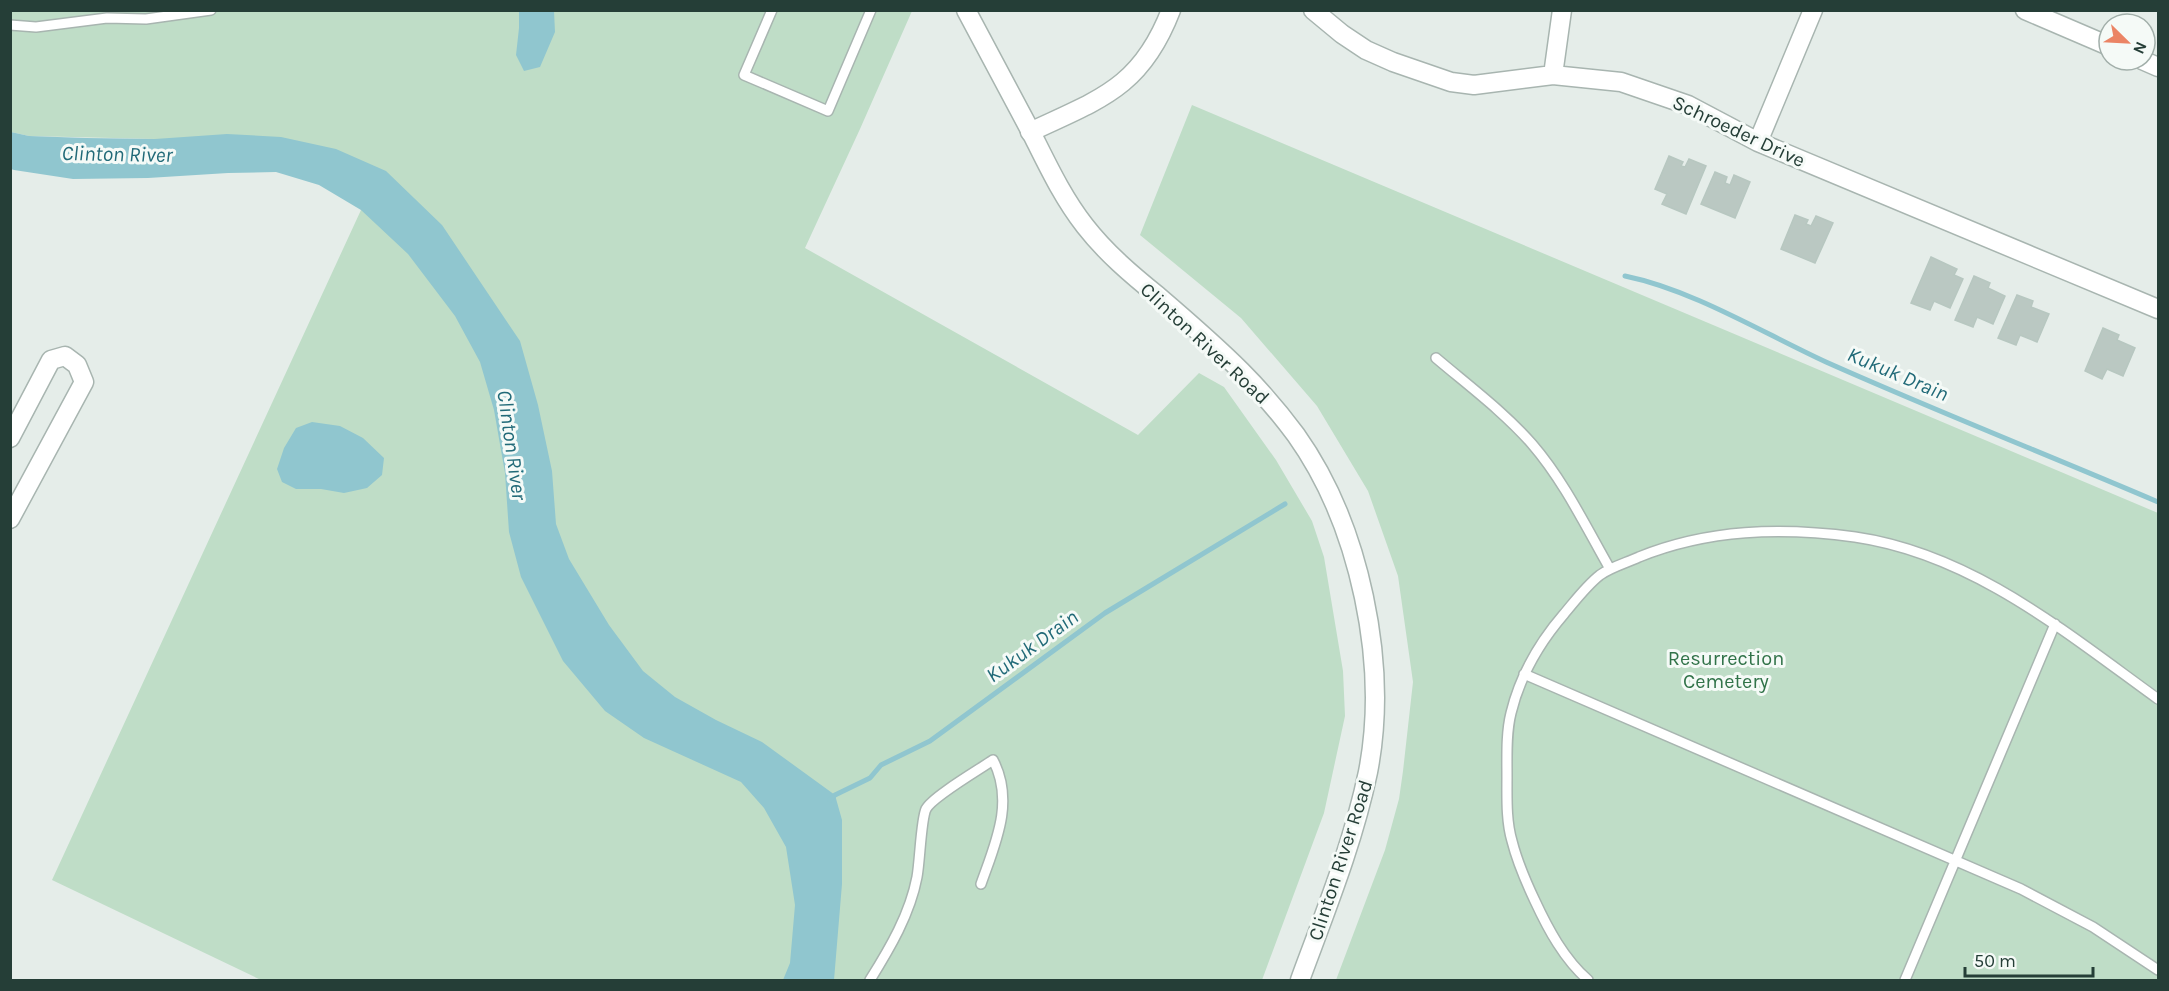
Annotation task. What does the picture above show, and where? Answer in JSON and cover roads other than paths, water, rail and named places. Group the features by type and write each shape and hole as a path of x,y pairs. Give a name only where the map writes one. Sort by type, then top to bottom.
{"street":[{"name":"Clinton River Road","path":"966,10 1063,196 1086,228 1117,262 1239,369 1286,422 1313,462 1333,500 1348,542 1371,634 1375,668 1373,740 1368,771 1353,830 1300,981"},
{"path":"1030,132 1090,104 1123,83 1151,52 1171,10"},
{"name":"Schroeder Drive","path":"1313,10 1366,50 1451,82 1474,85 1553,75 1622,82 1688,105 1758,142 2158,309"},
{"path":"1553,75 1562,10"},
{"path":"1758,142 1813,10"},
{"path":"2025,10 2097,41"},
{"path":"10,438 51,360 65,356 77,365 84,382 10,519"}],"lane":[{"path":"10,26 36,27 107,18 146,19 211,10"},
{"path":"772,10 744,75 828,111 871,10"},
{"path":"1436,358 1503,414 1533,445 1557,477 1610,569"},
{"path":"1588,981 1579,973 1549,931 1528,886 1511,839 1507,792 1508,742 1511,714 1524,674 1534,655 1558,620 1580,594 1610,569 1663,548 1703,537 1752,531 1802,532 1857,538 1910,550 1962,569 2009,594 2055,624 2158,699"},
{"path":"1905,981 2055,624"},
{"path":"1524,674 2021,889 2093,927 2158,970"},
{"path":"870,981 897,935 908,908 917,879 926,808 993,760 999,772 1003,814 998,839 981,884"}],"water":[{"path":"519,11 554,11 555,32 540,67 524,71 516,55"},
{"name":"Clinton River","path":"11,132 29,136 86,138 155,139 227,134 281,137 336,149 386,171 442,225 520,341 538,405 552,471 556,524 569,559 609,625 643,671 675,697 762,742 835,795 842,820 842,884 834,980 783,980 790,963 795,905 786,847 764,808 741,782 644,738 605,711 563,661 521,577 509,532 505,473 494,410 480,362 455,316 408,254 361,210 319,185 276,172 73,179 14,170 11,169"},
{"path":"312,422 340,426 363,438 384,458 382,475 367,488 344,493 321,489 296,489 282,482 277,469 284,448 296,428"}],"waterway":[{"name":"Kukuk Drain","path":"1625,276 1676,291 1702,302 1867,380 2158,502"},
{"name":"Kukuk Drain","path":"830,800 835,795 870,778 881,765 930,741 1105,613 1285,504"}],"park label":[{"name":"Resurrection Cemetery","path":"1726,670"}]}
